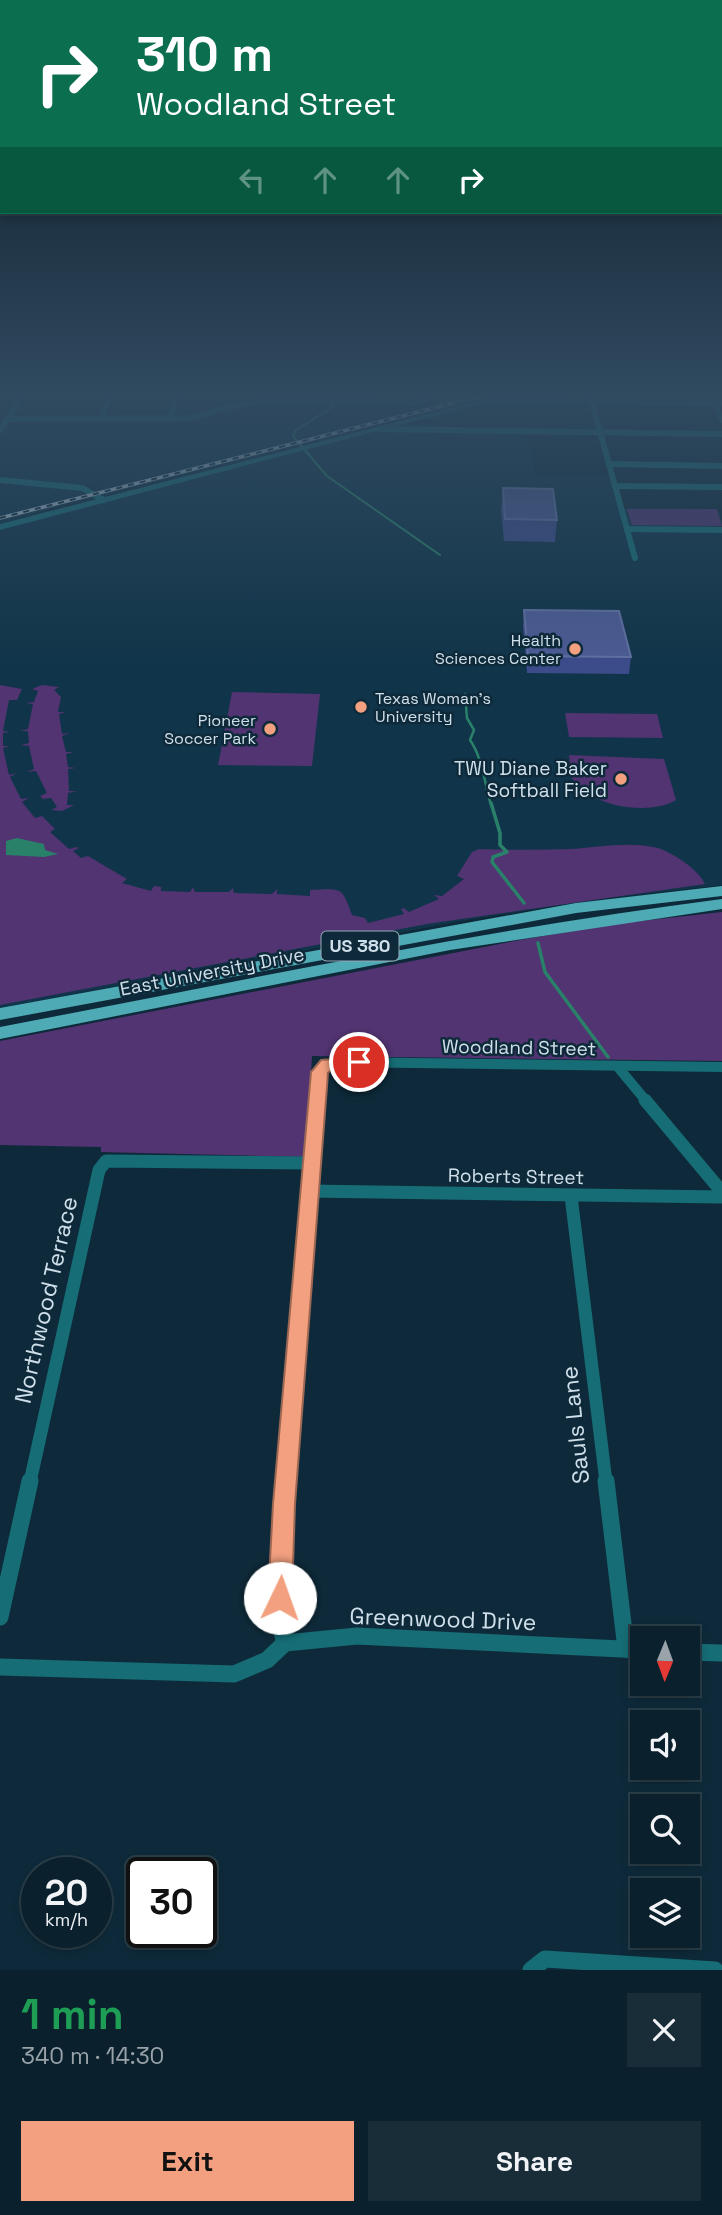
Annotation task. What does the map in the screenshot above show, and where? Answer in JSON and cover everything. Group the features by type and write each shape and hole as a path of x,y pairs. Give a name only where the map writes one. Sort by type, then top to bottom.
{"main road":[{"name":"East University Drive","path":"0,1014 576,908 722,891"},
{"name":"East University Drive","path":"0,1033 471,942 628,915 722,904"}],"street":[{"path":"40,484 82,488 104,500"},
{"path":"0,527 166,484"},
{"path":"635,558 615,486 722,487"},
{"path":"626,529 722,530"},
{"name":"Woodland Street","path":"313,1163 320,1072 327,1064 722,1067"},
{"path":"617,1066 722,1194"},
{"name":"Northwood Terrace","path":"0,1617 99,1170 106,1160 313,1163"},
{"path":"0,1667 234,1674 267,1660 285,1643 279,1621 284,1504 313,1163"},
{"name":"Roberts Street","path":"309,1191 571,1196 722,1194"},
{"name":"Sauls Lane","path":"571,1196 586,1304 620,1616 630,1640"},
{"name":"Greenwood Drive","path":"285,1643 357,1636 630,1649"},
{"path":"700,1652 722,1653"},
{"path":"531,1970 545,1959 715,1970"}],"shaded area":[{"path":"0,484 146,484 103,495 91,487 80,492 89,498 0,523"},
{"name":"Texas Woman's University","path":"175,484 611,484 618,508 717,509 722,521 722,885 601,899 467,920 0,1008 0,530"},
{"path":"627,509 717,509 722,526 632,525"},
{"path":"0,685 22,689 17,700 9,700 3,731 10,732 3,733 3,746 10,746 3,748 9,775 17,773 10,777 21,799 29,798 22,802 35,818 42,816 55,829 50,832 69,849 79,848 73,851 81,858 88,856 127,879 122,883 151,891 154,886 161,887 161,891 190,892 193,887 195,892 229,892 233,888 234,893 272,894 277,889 277,894 310,896 310,890 334,890 345,898 352,915 365,918 368,923 404,914 401,909 409,912 439,899 434,895 442,896 464,879 457,876 472,852 479,849 549,850 648,846 678,858 691,867 705,884 427,924 0,1005"},
{"path":"42,685 59,687 54,690 61,697 58,712 66,712 59,714 62,734 70,733 62,736 66,752 74,752 66,754 68,767 76,768 68,769 69,791 77,791 68,793 67,805 74,805 62,811 51,810 57,807 51,798 43,799 40,796 47,793 36,771 27,772 34,769 29,746 21,745 29,743 28,731 20,731 28,729 33,704 26,703 34,702 38,691 32,689"},
{"name":"Pioneer Soccer Park","path":"232,692 320,694 312,766 218,765"},
{"path":"565,713 657,714 663,738 569,737"},
{"name":"TWU Diane Baker Softball Field","path":"569,755 664,759 676,800 665,805 637,808 608,803 583,790 574,781"},
{"path":"17,838 44,844 45,850 58,854 44,857 6,855 6,841"},
{"path":"722,912 722,1061 312,1056 306,1157 101,1152 101,1147 0,1145 0,1041 520,940 614,924"}],"building":[{"path":"503,488 553,489 557,520 505,519"},
{"path":"524,610 619,611 631,657 528,656"}],"waterway":[{"path":"338,484 440,555"},
{"path":"465,694 467,718 474,730 470,740 481,763 491,805"},
{"path":"491,803 500,833 500,845 507,852 493,857 492,862 524,903"},
{"path":"538,943 545,972 608,1057"}],"railway":[{"path":"0,518 134,484"}],"place":[{"name":"Health Sciences Center","path":"575,649"},
{"name":"Texas Woman's University","path":"361,707"},
{"name":"Pioneer Soccer Park","path":"270,729"},
{"name":"TWU Diane Baker Softball Field","path":"621,779"}],"route":[{"path":"280,1598 284,1504 320,1072 327,1064 359,1062"}]}
